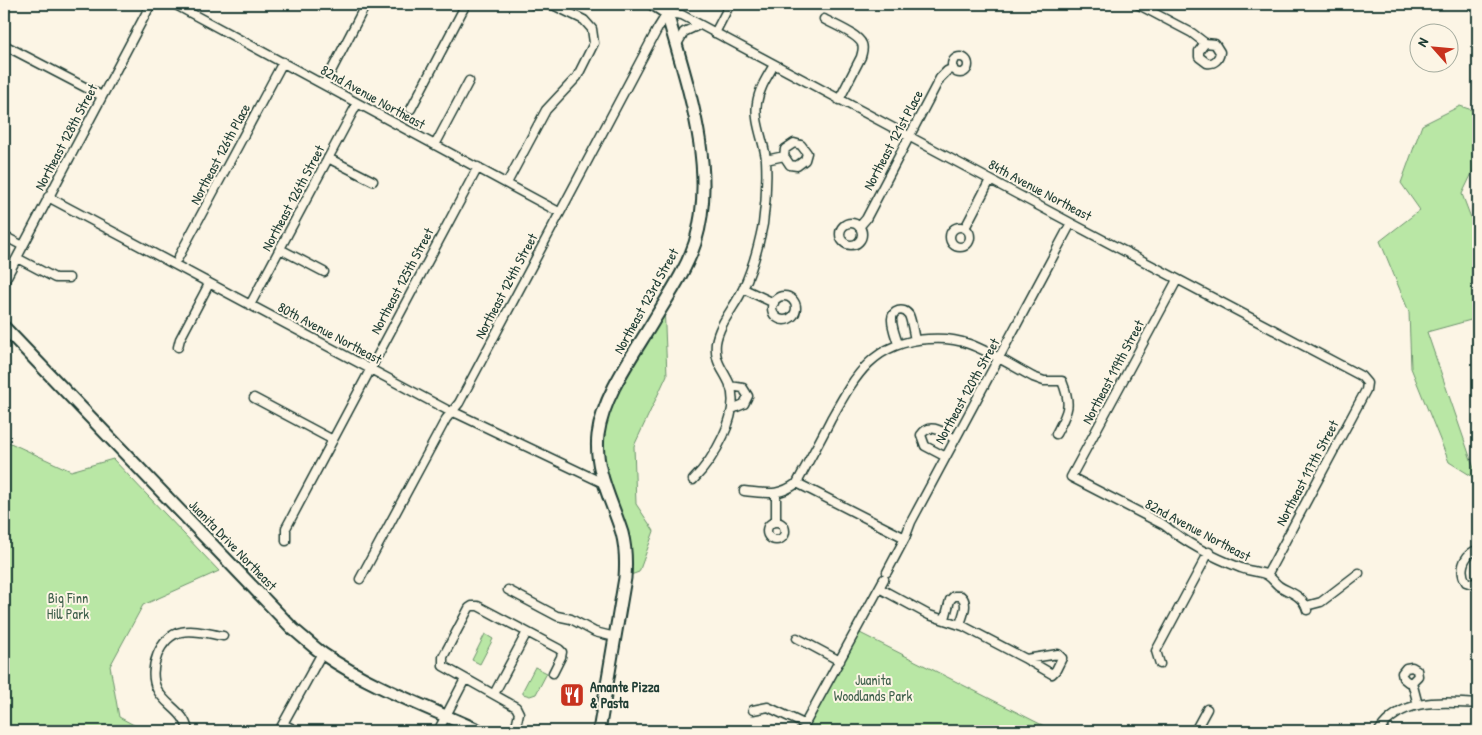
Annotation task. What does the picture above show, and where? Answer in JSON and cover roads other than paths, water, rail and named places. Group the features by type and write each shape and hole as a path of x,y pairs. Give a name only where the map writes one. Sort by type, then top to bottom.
{"street":[{"name":"Northeast 128th Street","path":"4,282 151,4"},
{"name":"82nd Avenue Northeast","path":"174,4 560,212"},
{"path":"324,85 366,4"},
{"path":"411,109 466,4"},
{"path":"507,183 546,110 571,85 594,43 592,29 584,20 553,6 532,4"},
{"name":"84th Avenue Northeast","path":"653,4 670,8 839,100 1361,376 1367,382"},
{"path":"715,33 730,4"},
{"path":"1137,4 1192,33 1205,43"},
{"name":"Northeast 123rd Street","path":"598,731 625,578 625,551 622,535 603,483 599,466 598,436 607,404 681,274 700,224 704,183 703,158 676,46 670,8"},
{"name":"Northeast 124th Street","path":"360,578 451,412 458,403 670,8"},
{"path":"824,19 853,35 862,44 863,49 861,57 839,100"},
{"path":"676,46 684,32 699,24"},
{"path":"4,46 102,96"},
{"name":"Northeast 126th Place","path":"178,258 283,62"},
{"path":"693,480 705,467 729,424 732,409 730,386 720,368 716,344 719,331 744,289 758,246 765,203 766,160 756,111 762,87 774,65"},
{"name":"Northeast 121st Place","path":"859,227 866,218 940,78 946,71 953,68"},
{"path":"435,145 469,81"},
{"name":"Northeast 126th Street","path":"250,305 357,104"},
{"path":"766,160 784,156"},
{"path":"328,158 373,181"},
{"name":"Northeast 125th Street","path":"286,541 286,528 478,167"},
{"path":"965,228 990,180"},
{"name":"80th Avenue Northeast","path":"48,197 451,412 603,483"},
{"name":"Northeast 120th Street","path":"803,728 886,576 911,522 1071,223"},
{"path":"4,236 23,246"},
{"path":"280,250 324,272"},
{"path":"17,258 55,278 69,278"},
{"name":"Northeast 119th Street","path":"1071,476 1177,280"},
{"path":"178,347 180,339 209,284"},
{"path":"744,289 774,303"},
{"path":"902,343 892,319 894,313 899,310 909,316 914,340"},
{"name":"Juanita Drive Northeast","path":"4,327 293,629 322,653 351,671 480,731"},
{"path":"744,491 776,494 787,491 797,483 850,384 862,368 876,357 902,343 914,340 953,339 970,344 1033,378 1044,381 1062,381 1068,397 1067,413 1056,434"},
{"name":"Northeast 117th Street","path":"1267,575 1366,390 1367,382"},
{"path":"730,386 743,388 748,396 744,404 732,409"},
{"path":"254,398 333,440"},
{"path":"946,457 925,446 921,436 924,430 929,428 936,429 955,439"},
{"name":"82nd Avenue Northeast","path":"1071,476 1209,552 1241,568 1267,575 1280,587 1297,595 1306,608 1321,602 1359,573"},
{"path":"797,483 905,538"},
{"path":"776,494 776,522"},
{"path":"1478,553 1474,551 1469,554 1465,560 1462,572 1466,582 1477,582 1478,593"},
{"path":"1160,664 1156,651 1209,552"},
{"path":"879,588 929,615 960,624 1026,659"},
{"path":"508,590 557,616 571,620 595,632 615,637"},
{"path":"946,619 951,597 961,596 965,599 966,604 960,624"},
{"path":"516,726 519,713 516,706 446,669 442,664 442,657 469,608 478,606 559,649 562,652 561,657 553,673"},
{"path":"188,731 183,716 157,690 152,671 155,661 163,645 179,632 190,630 223,636"},
{"path":"494,694 527,632"},
{"path":"797,638 840,661"},
{"path":"297,731 281,727 322,653"},
{"path":"438,731 465,679"},
{"path":"1412,682 1418,705"},
{"path":"1379,731 1398,712 1418,705 1445,702 1478,704"},
{"path":"753,710 768,707 803,728"},
{"path":"1195,731 1207,709"}],"place":[{"name":"Amante Pizza & Pasta","path":"572,695"}],"park label":[{"name":"Big Finn Hill Park","path":"68,606"},
{"name":"Juanita Woodlands Park","path":"873,688"}]}
